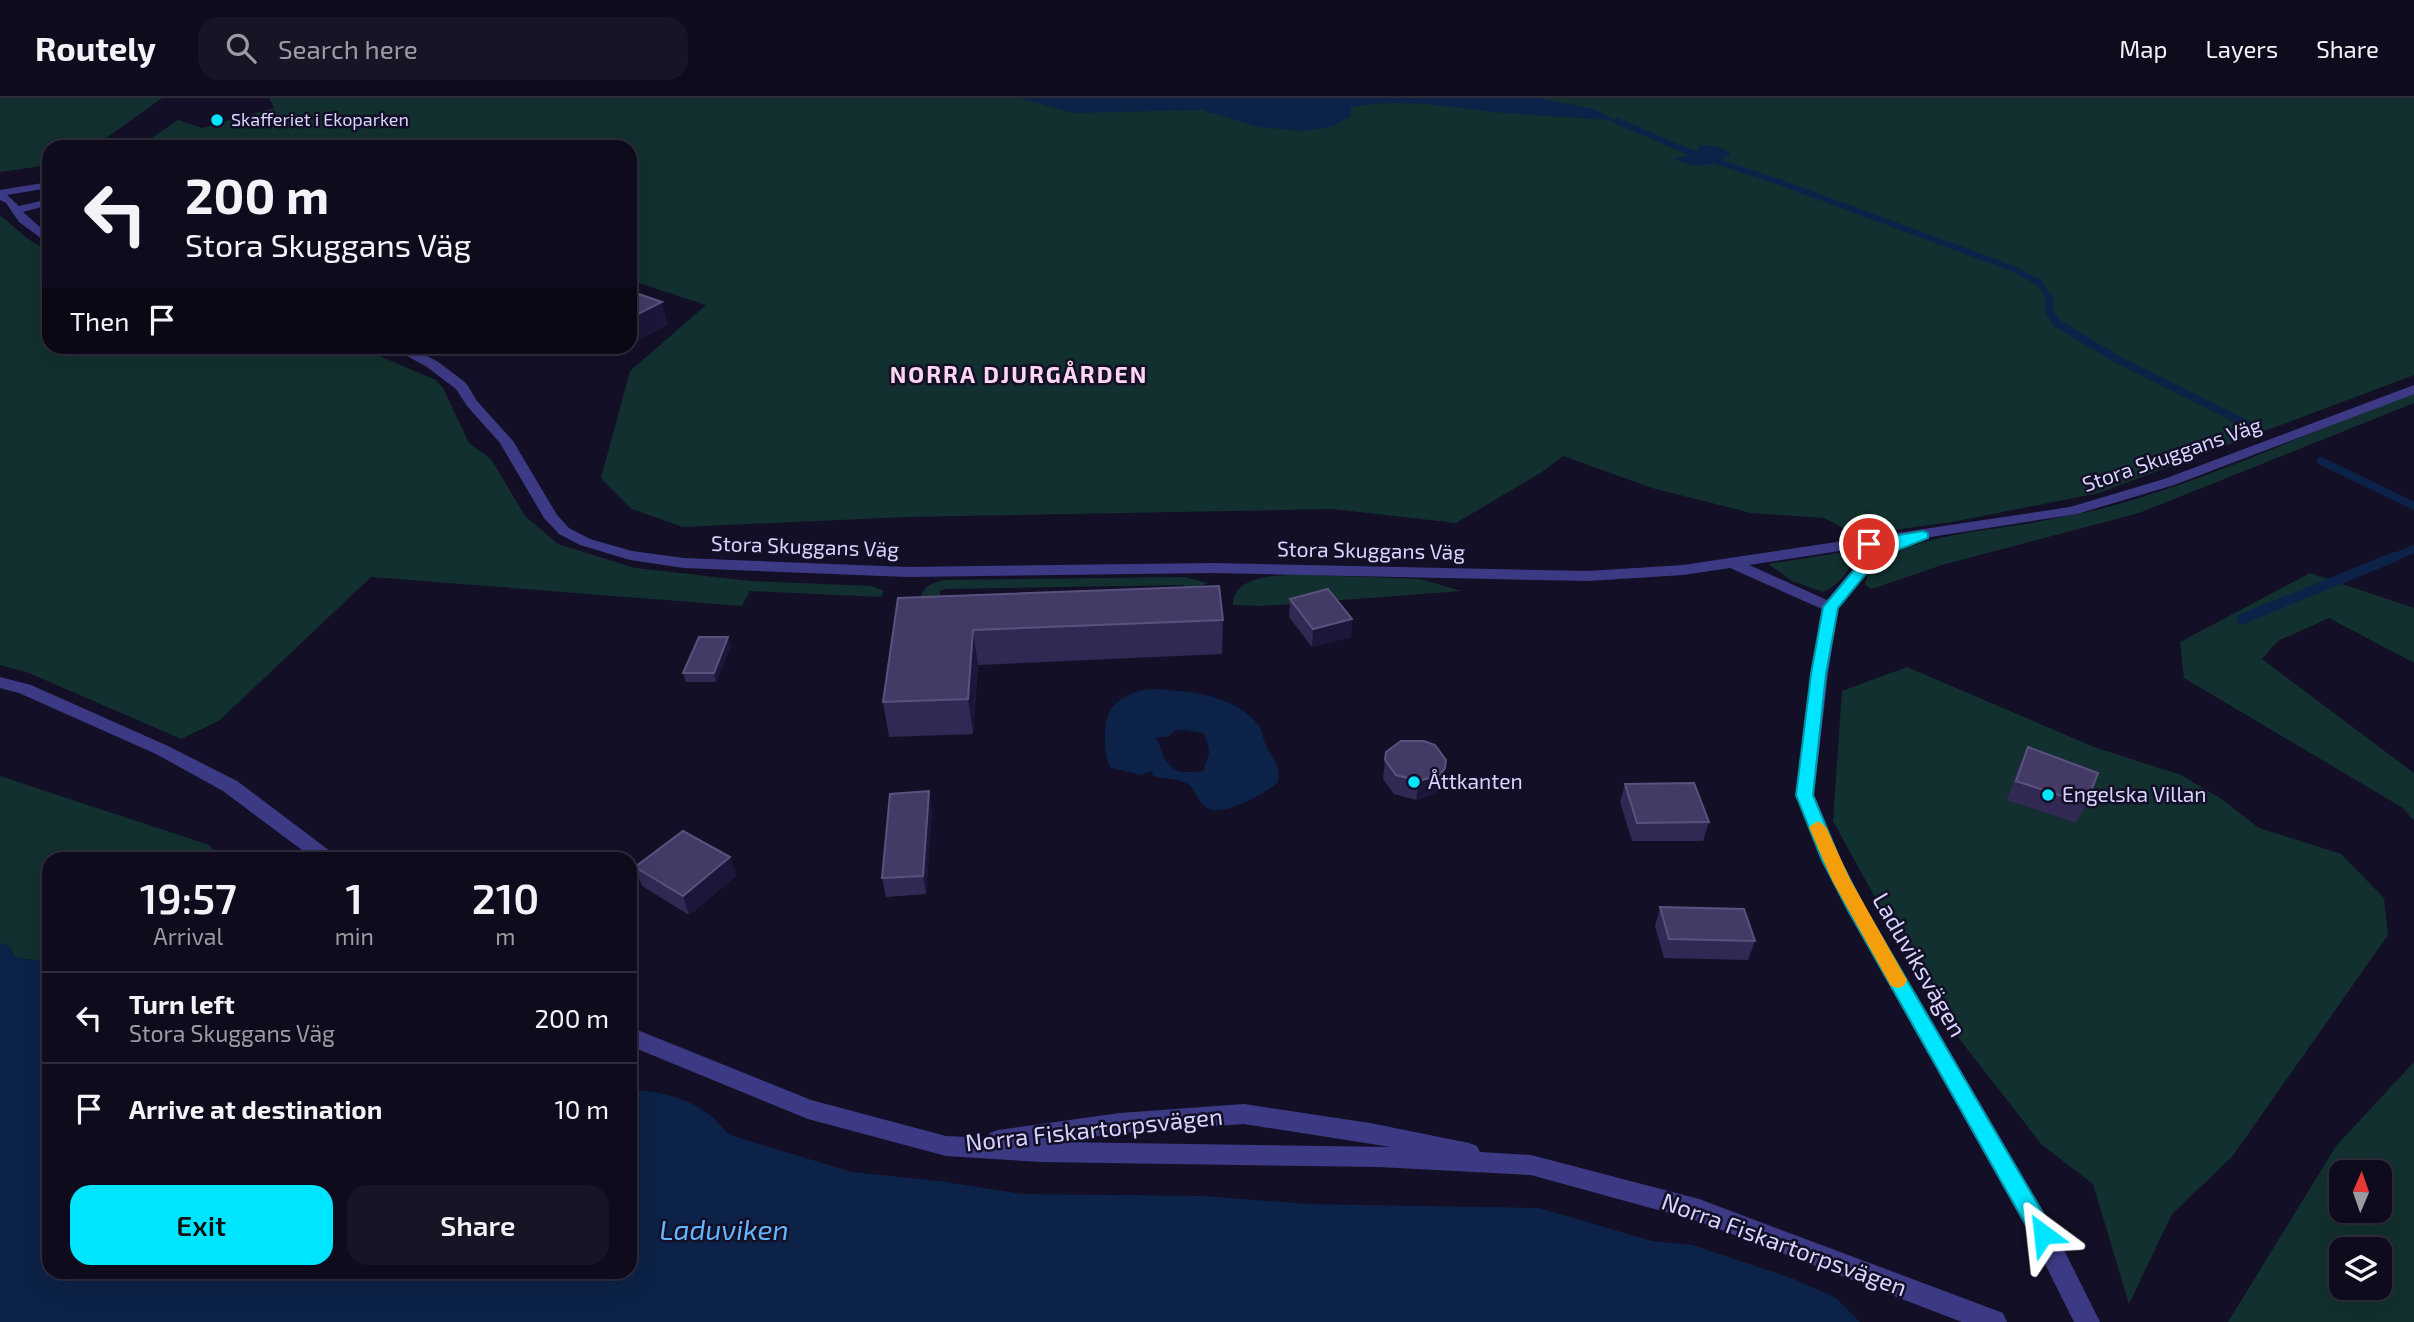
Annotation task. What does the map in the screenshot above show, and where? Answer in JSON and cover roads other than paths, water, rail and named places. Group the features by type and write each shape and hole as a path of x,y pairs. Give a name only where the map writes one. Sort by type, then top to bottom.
{"street":[{"path":"0,194 42,186"},
{"path":"0,194 10,201 23,220 42,235"},
{"path":"17,210 42,204"},
{"name":"Stora Skuggans Väg","path":"411,354 432,364 461,386 472,403 506,441 535,494 564,531 605,549 653,560 758,568 908,572 1214,568 1574,576 1632,574 1734,564 2072,511 2169,482 2414,389"},
{"path":"1734,564 1830,607 1868,562 1880,552 1923,536"},
{"name":"Laduviksvägen","path":"1830,607 1805,795 1831,860 1856,908 2043,1234 2087,1322"},
{"path":"0,682 25,689 162,750 230,786 318,852"},
{"name":"Norra Fiskartorpsvägen","path":"637,1039 808,1109 946,1146 1042,1152 1379,1157 1531,1166"},
{"name":"Norra Fiskartorpsvägen","path":"946,1146 1032,1137 1120,1123 1244,1114 1370,1133 1531,1166 1699,1210 1994,1322"}],"water":[{"path":"1019,98 1538,98 1594,109 1617,121 1387,103 1351,107 1351,116 1333,126 1302,131 1259,127 1201,110 1073,113"},
{"path":"1700,145 1720,147 1731,154 1718,162 1703,165 1674,159 1694,154"},
{"path":"1152,689 1195,693 1237,707 1259,726 1278,768 1278,782 1244,803 1214,810 1207,808 1186,783 1153,776 1152,771 1141,775 1111,768 1105,747 1107,719 1116,703 1141,691","holes":["1174,731 1203,733 1209,753 1203,771 1184,772 1174,769 1166,761 1156,738 1170,736"]},
{"name":"Laduviken","path":"0,943 9,946 16,958 42,961 42,1279 637,1279 637,1090 665,1094 693,1104 710,1115 730,1135 852,1172 939,1181 1022,1194 1203,1196 1308,1204 1539,1208 1652,1241 1692,1245 1794,1279 1836,1298 1860,1322 0,1322"}],"waterway":[{"path":"1617,121 1694,154 1779,182 2011,268 2040,283 2049,298"},
{"path":"2049,298 2049,311 2058,324 2113,357 2259,430"},
{"path":"2321,461 2414,506"},
{"path":"2390,559 2414,549"},
{"path":"2242,619 2394,557"}],"place":[{"name":"Skafferiet i Ekoparken","path":"217,120"},
{"name":"Åttkanten","path":"1414,782"},
{"name":"Engelska Villan","path":"2048,795"}],"district":[{"name":"NORRA DJURGÅRDEN","path":"1019,375"}]}
